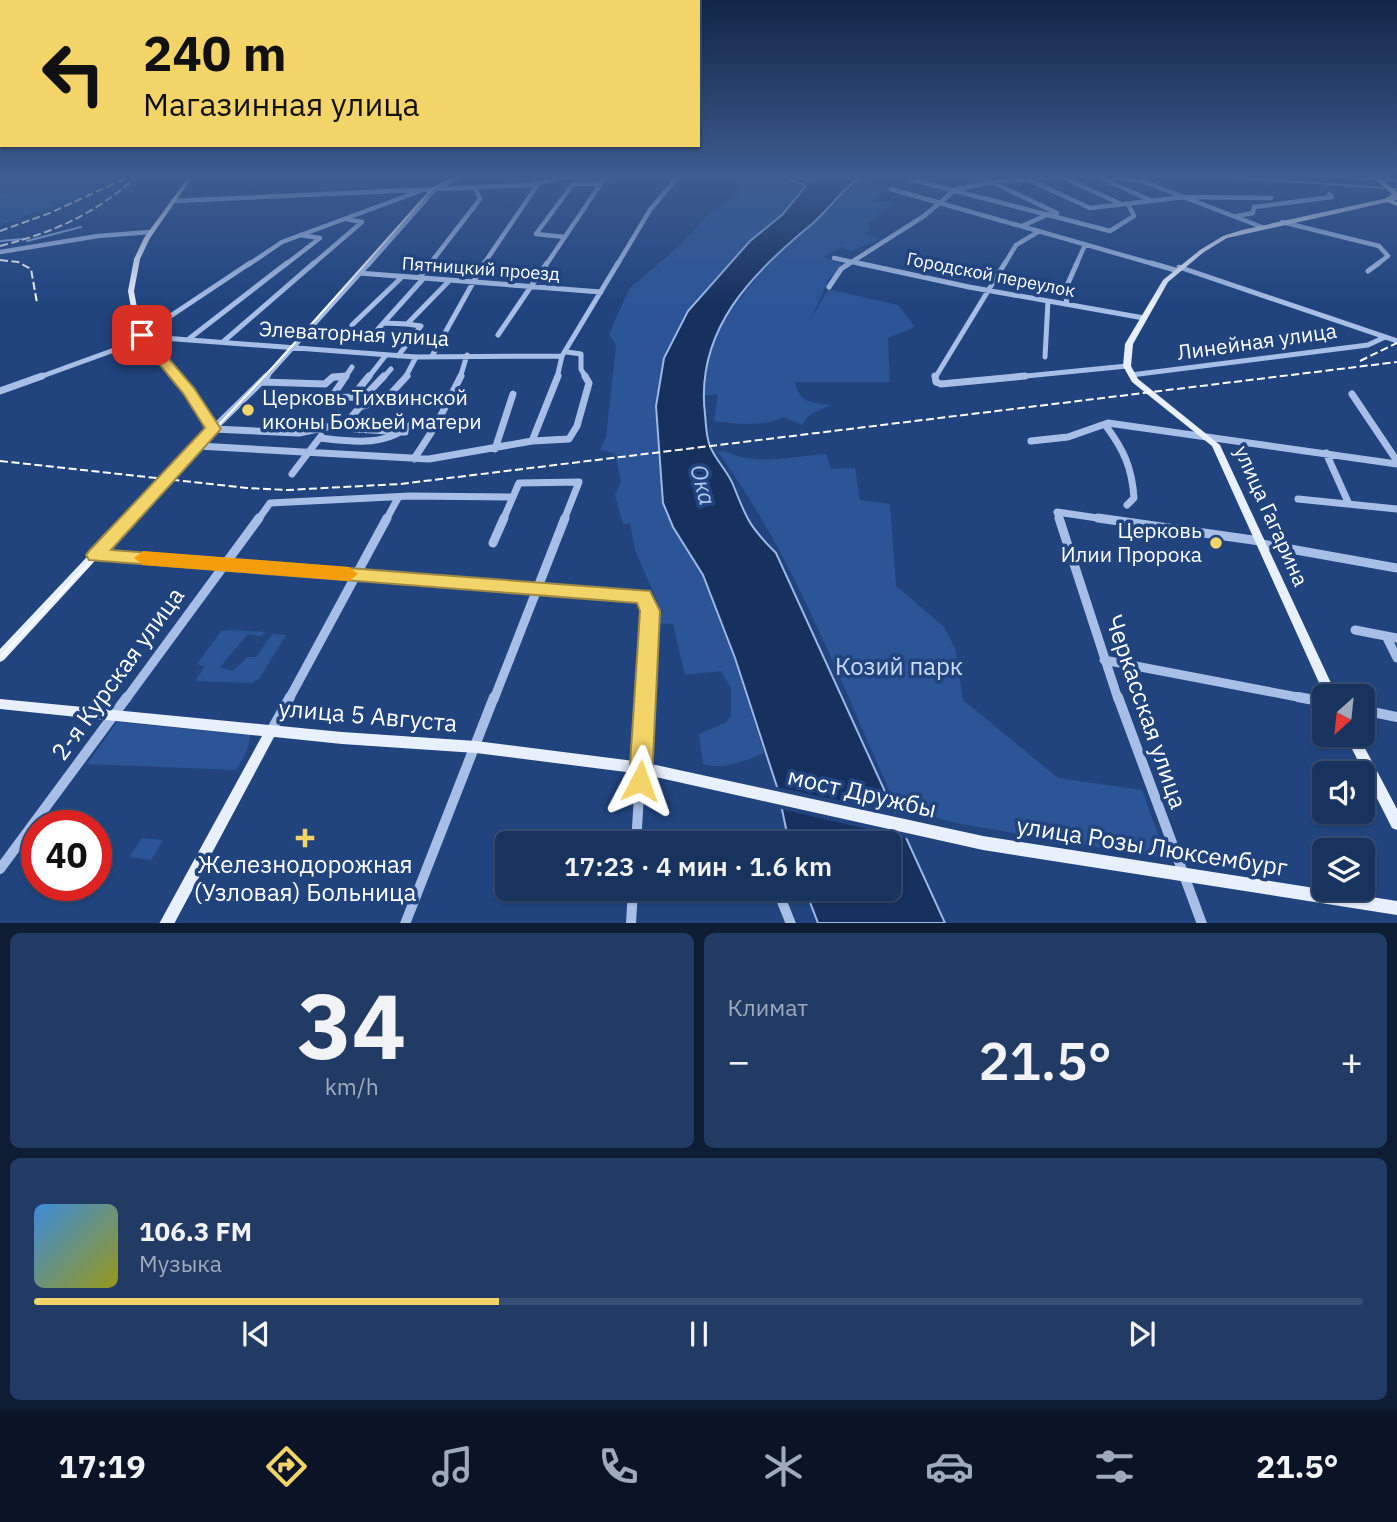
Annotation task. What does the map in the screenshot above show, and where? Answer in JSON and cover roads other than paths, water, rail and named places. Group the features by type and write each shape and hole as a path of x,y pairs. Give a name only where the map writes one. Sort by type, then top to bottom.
{"main road":[{"path":"0,657 213,429 189,391 135,324 131,281 137,259 160,218"},
{"path":"1129,370 1129,344 1165,281 1177,269 1225,237 1300,218"},
{"name":"улица Гагарина","path":"1129,370 1145,390 1209,436 1216,445 1326,684"},
{"name":"улица 5 Августа","path":"0,704 271,731 476,747 642,768 730,786"},
{"path":"166,923 271,731"},
{"path":"1357,747 1397,823"},
{"name":"мост Дружбы","path":"730,786 984,843"},
{"name":"улица Розы Люксембург","path":"984,843 1397,908"}],"street":[{"path":"0,391 143,336 270,249 299,234 342,218"},
{"path":"224,341 362,222 342,218"},
{"path":"213,429 292,350 409,218"},
{"path":"378,329 421,279 466,218"},
{"path":"432,356 490,253 514,218"},
{"path":"548,218 536,234 565,237"},
{"path":"498,335 577,218"},
{"path":"198,446 429,459 495,449 532,440 556,384 565,354 645,218"},
{"path":"829,286 841,269 919,218"},
{"path":"994,218 1177,269 1397,341"},
{"path":"1022,226 1041,218"},
{"path":"1059,218 1110,232 1131,218"},
{"path":"1241,218 1262,227"},
{"path":"1282,222 1379,246 1388,256 1368,271"},
{"path":"0,252 98,236 150,232"},
{"path":"988,290 1016,245 1038,232"},
{"path":"189,338 320,237 299,234"},
{"path":"1067,304 1065,290 1085,245"},
{"name":"Городской переулок","path":"834,258 988,290 1144,318"},
{"name":"Пятницкий проезд","path":"359,274 601,292"},
{"path":"352,325 402,277"},
{"path":"407,324 449,281"},
{"name":"Линейная улица","path":"988,290 935,374 936,382 942,384 1129,370 1341,349 1368,345 1385,337"},
{"path":"1045,357 1048,301"},
{"path":"384,323 421,326 398,355"},
{"name":"Элеваторная улица","path":"143,336 279,345 292,350 416,357 581,354 581,369 589,383 573,437 532,440"},
{"path":"352,397 386,355"},
{"path":"414,458 460,382 468,365 467,355"},
{"path":"352,367 331,397 352,397 361,403 385,400 411,371 416,357"},
{"path":"213,429 299,433 346,423 391,369"},
{"path":"262,382 325,384 333,377 346,376"},
{"path":"495,449 513,394"},
{"path":"1352,394 1397,462"},
{"path":"346,423 355,429 405,432"},
{"path":"320,438 379,441 405,432 412,423 435,423"},
{"path":"1031,441 1068,437 1118,424 1397,462"},
{"path":"1106,426 1122,447 1132,471 1134,498 1127,505"},
{"path":"292,474 310,453 324,429"},
{"path":"1326,453 1348,502"},
{"path":"405,923 540,587 579,482 519,483 493,542"},
{"path":"271,731 398,498 513,497"},
{"name":"2-я Курская улица","path":"0,869 116,715 223,563 270,503 398,498"},
{"path":"1298,499 1397,509"},
{"name":"Черкасская улица","path":"1202,923 1104,660 1057,512 1261,543"},
{"path":"1261,543 1397,568"},
{"path":"95,555 639,595 647,600 650,611 637,831"},
{"path":"1355,630 1397,638"},
{"path":"1386,636 1397,658"},
{"path":"1104,660 1312,700"},
{"path":"1376,713 1397,717"},
{"path":"631,923 632,901"},
{"path":"782,901 791,923"}],"water":[{"name":"Ока","path":"778,218 819,218 749,284 732,306 719,330 709,356 704,384 708,439 712,451 732,482 750,523 776,553 945,923 818,923 810,901 901,901 901,831 787,831 778,790 735,658 703,575 673,527 663,503 656,406 664,358 688,311 750,241"}],"waterway":[{"path":"27,241 81,227"},
{"path":"0,241 23,239"}],"tram line":[{"path":"0,658 275,365 406,218"}],"railway":[{"path":"0,231 36,218"},
{"path":"0,246 40,234 78,218"},
{"path":"0,260 18,262 31,269 37,303"},
{"path":"1360,361 1397,343"},
{"path":"0,461 247,488 287,490 400,484 1397,362"}],"place":[{"name":"Церковь Тихвинской иконы Божьей матери","path":"248,410"},
{"name":"Церковь Илии Пророка","path":"1216,543"},
{"name":"Железнодорожная (Узловая) Больница","path":"305,838"}],"park label":[{"name":"Козий парк","path":"899,667"}]}
